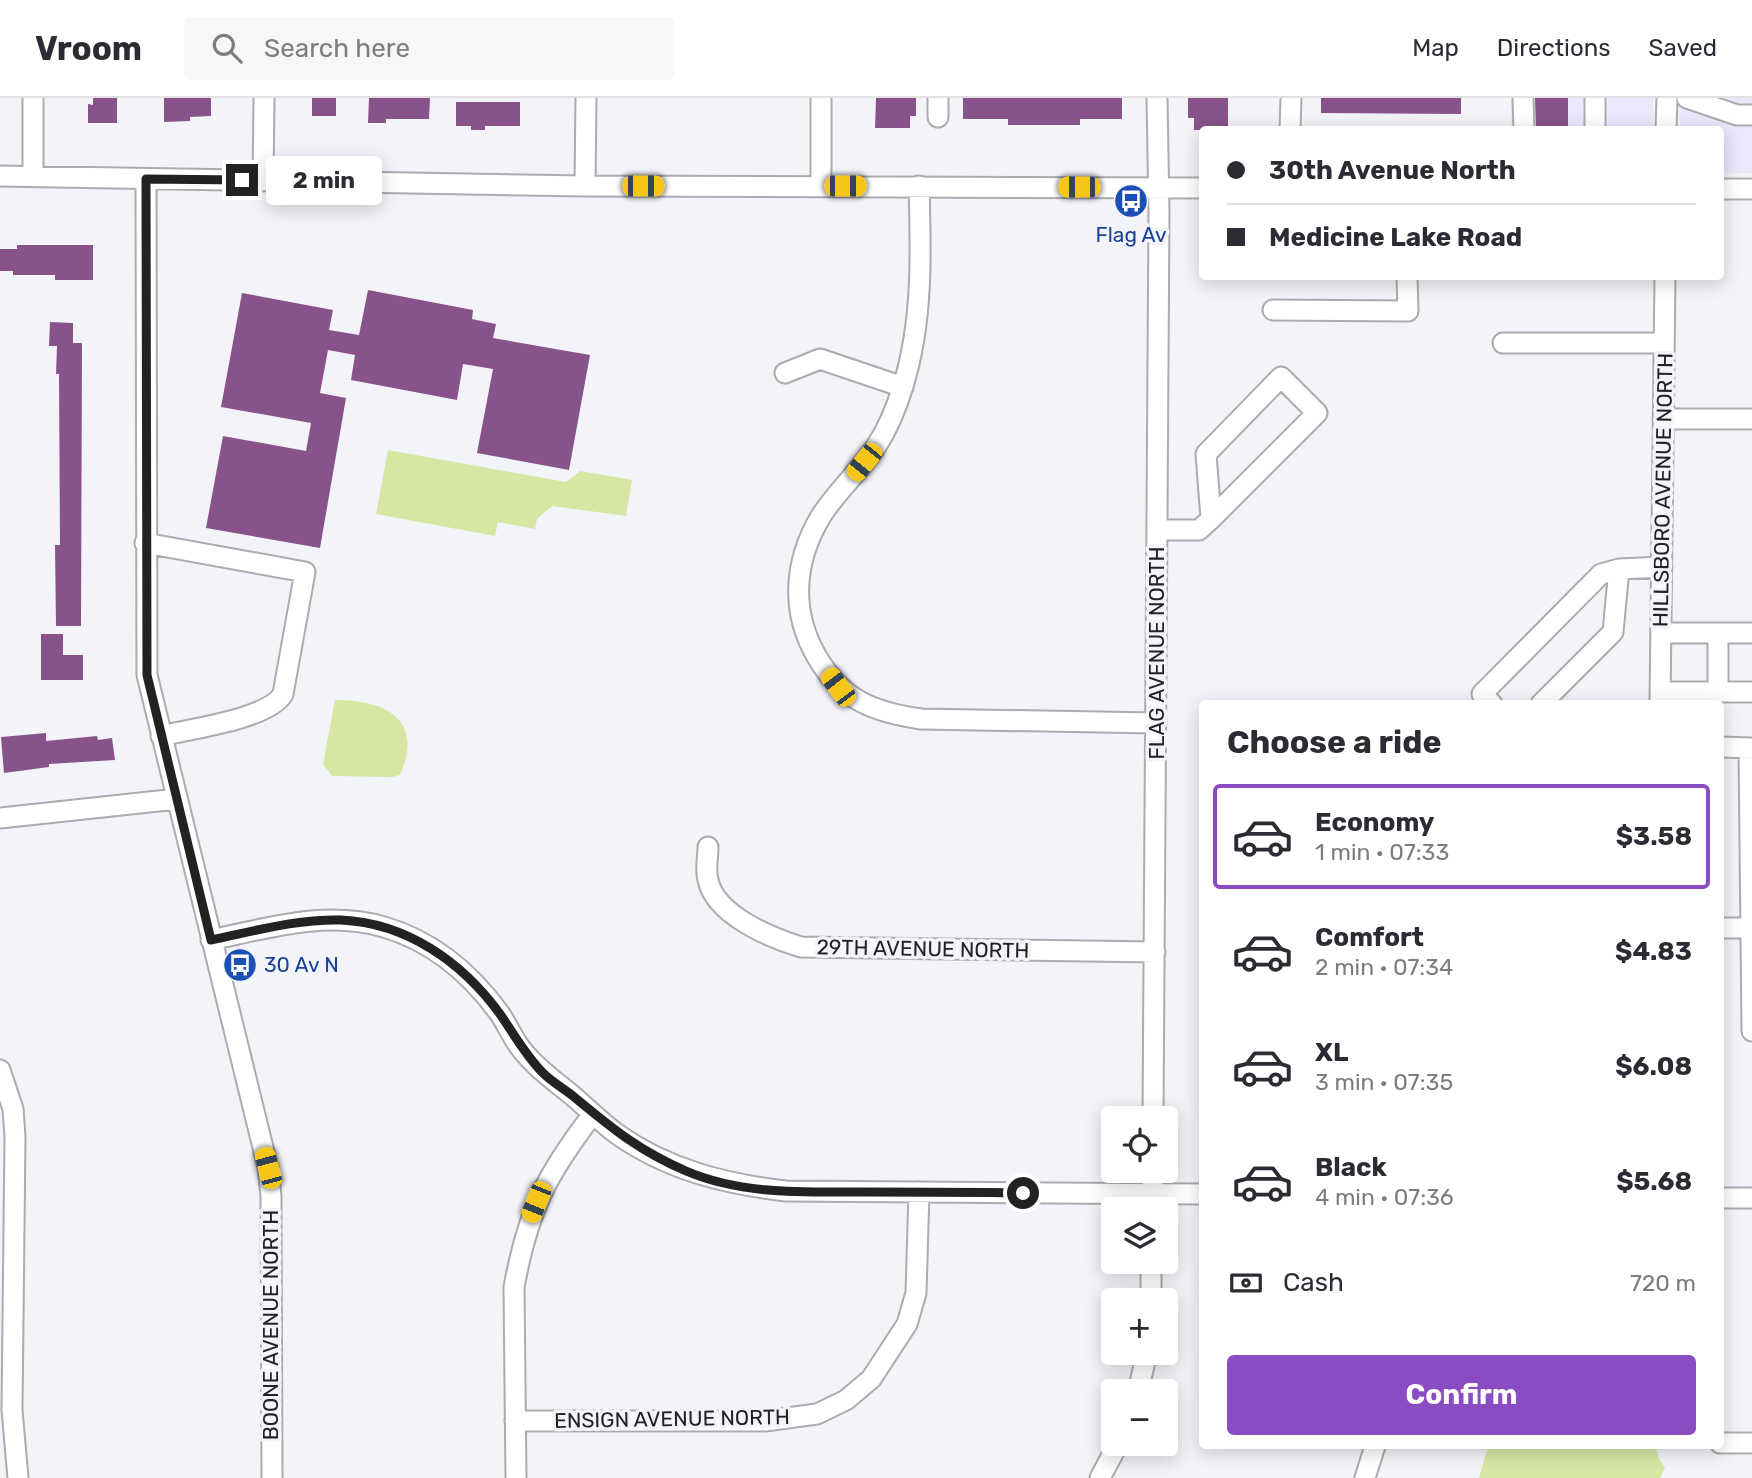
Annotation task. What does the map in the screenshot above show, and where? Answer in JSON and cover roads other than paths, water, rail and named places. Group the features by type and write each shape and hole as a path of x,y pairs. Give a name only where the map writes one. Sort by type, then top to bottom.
{"street":[{"path":"33,98 33,176"},
{"path":"263,181 264,98"},
{"path":"585,186 586,98"},
{"path":"821,98 821,186"},
{"name":"FLAG AVENUE NORTH","path":"1153,1106 1158,530 1157,98"},
{"path":"1290,126 1291,98"},
{"path":"1523,98 1524,126"},
{"path":"1595,98 1595,126"},
{"path":"1666,126 1667,98"},
{"path":"1687,98 1742,110"},
{"path":"0,176 585,186 1199,188"},
{"name":"BOONE AVENUE NORTH","path":"146,179 147,675 268,1168 271,1196 272,1478"},
{"path":"919,186 919,280 916,320 903,387 877,445 821,516 807,544 798,570 798,593 808,642 838,687 862,704 888,715 921,719 1156,723"},
{"path":"1724,189 1752,189"},
{"path":"1273,310 1408,311 1407,280"},
{"name":"HILLSBORO AVENUE NORTH","path":"1660,698 1665,280"},
{"path":"1503,343 1664,343"},
{"path":"785,373 820,359 903,387"},
{"path":"1158,530 1199,530 1211,519 1317,413 1281,377 1206,454 1211,519"},
{"path":"1663,419 1752,419"},
{"path":"145,542 305,572 283,694 279,701 256,713 161,736"},
{"path":"1488,700 1482,694 1601,574 1619,569 1662,567"},
{"path":"1545,700 1613,632 1619,569"},
{"path":"1661,633 1752,633"},
{"path":"1718,633 1718,692"},
{"path":"1660,698 1718,692 1752,692"},
{"path":"1724,747 1751,748 1749,928 1752,1031"},
{"path":"0,818 177,799"},
{"name":"29TH AVENUE NORTH","path":"708,847 708,881 720,902 748,925 773,939 801,947 1155,952"},
{"path":"211,940 271,925 345,920 383,927 418,941 450,960 480,987 520,1048 544,1074 618,1134 650,1154 690,1172 738,1186 786,1191 919,1192 1101,1199"},
{"path":"1724,928 1749,928"},
{"path":"0,1070 13,1109 15,1137 12,1398 18,1478"},
{"path":"516,1478 514,1287 519,1258 529,1220 544,1185 593,1114"},
{"name":"ENSIGN AVENUE NORTH","path":"515,1421 765,1421 817,1414 846,1400 871,1380 908,1324 915,1293 919,1192"},
{"path":"1178,1197 1199,1194"},
{"path":"1724,1198 1752,1198"},
{"path":"1724,1443 1752,1443"},
{"path":"1365,1478 1374,1449"},
{"path":"1100,1478 1112,1456"}],"place":[{"name":"Flag Av","path":"1131,201"},
{"name":"30 Av N","path":"240,965"}]}
